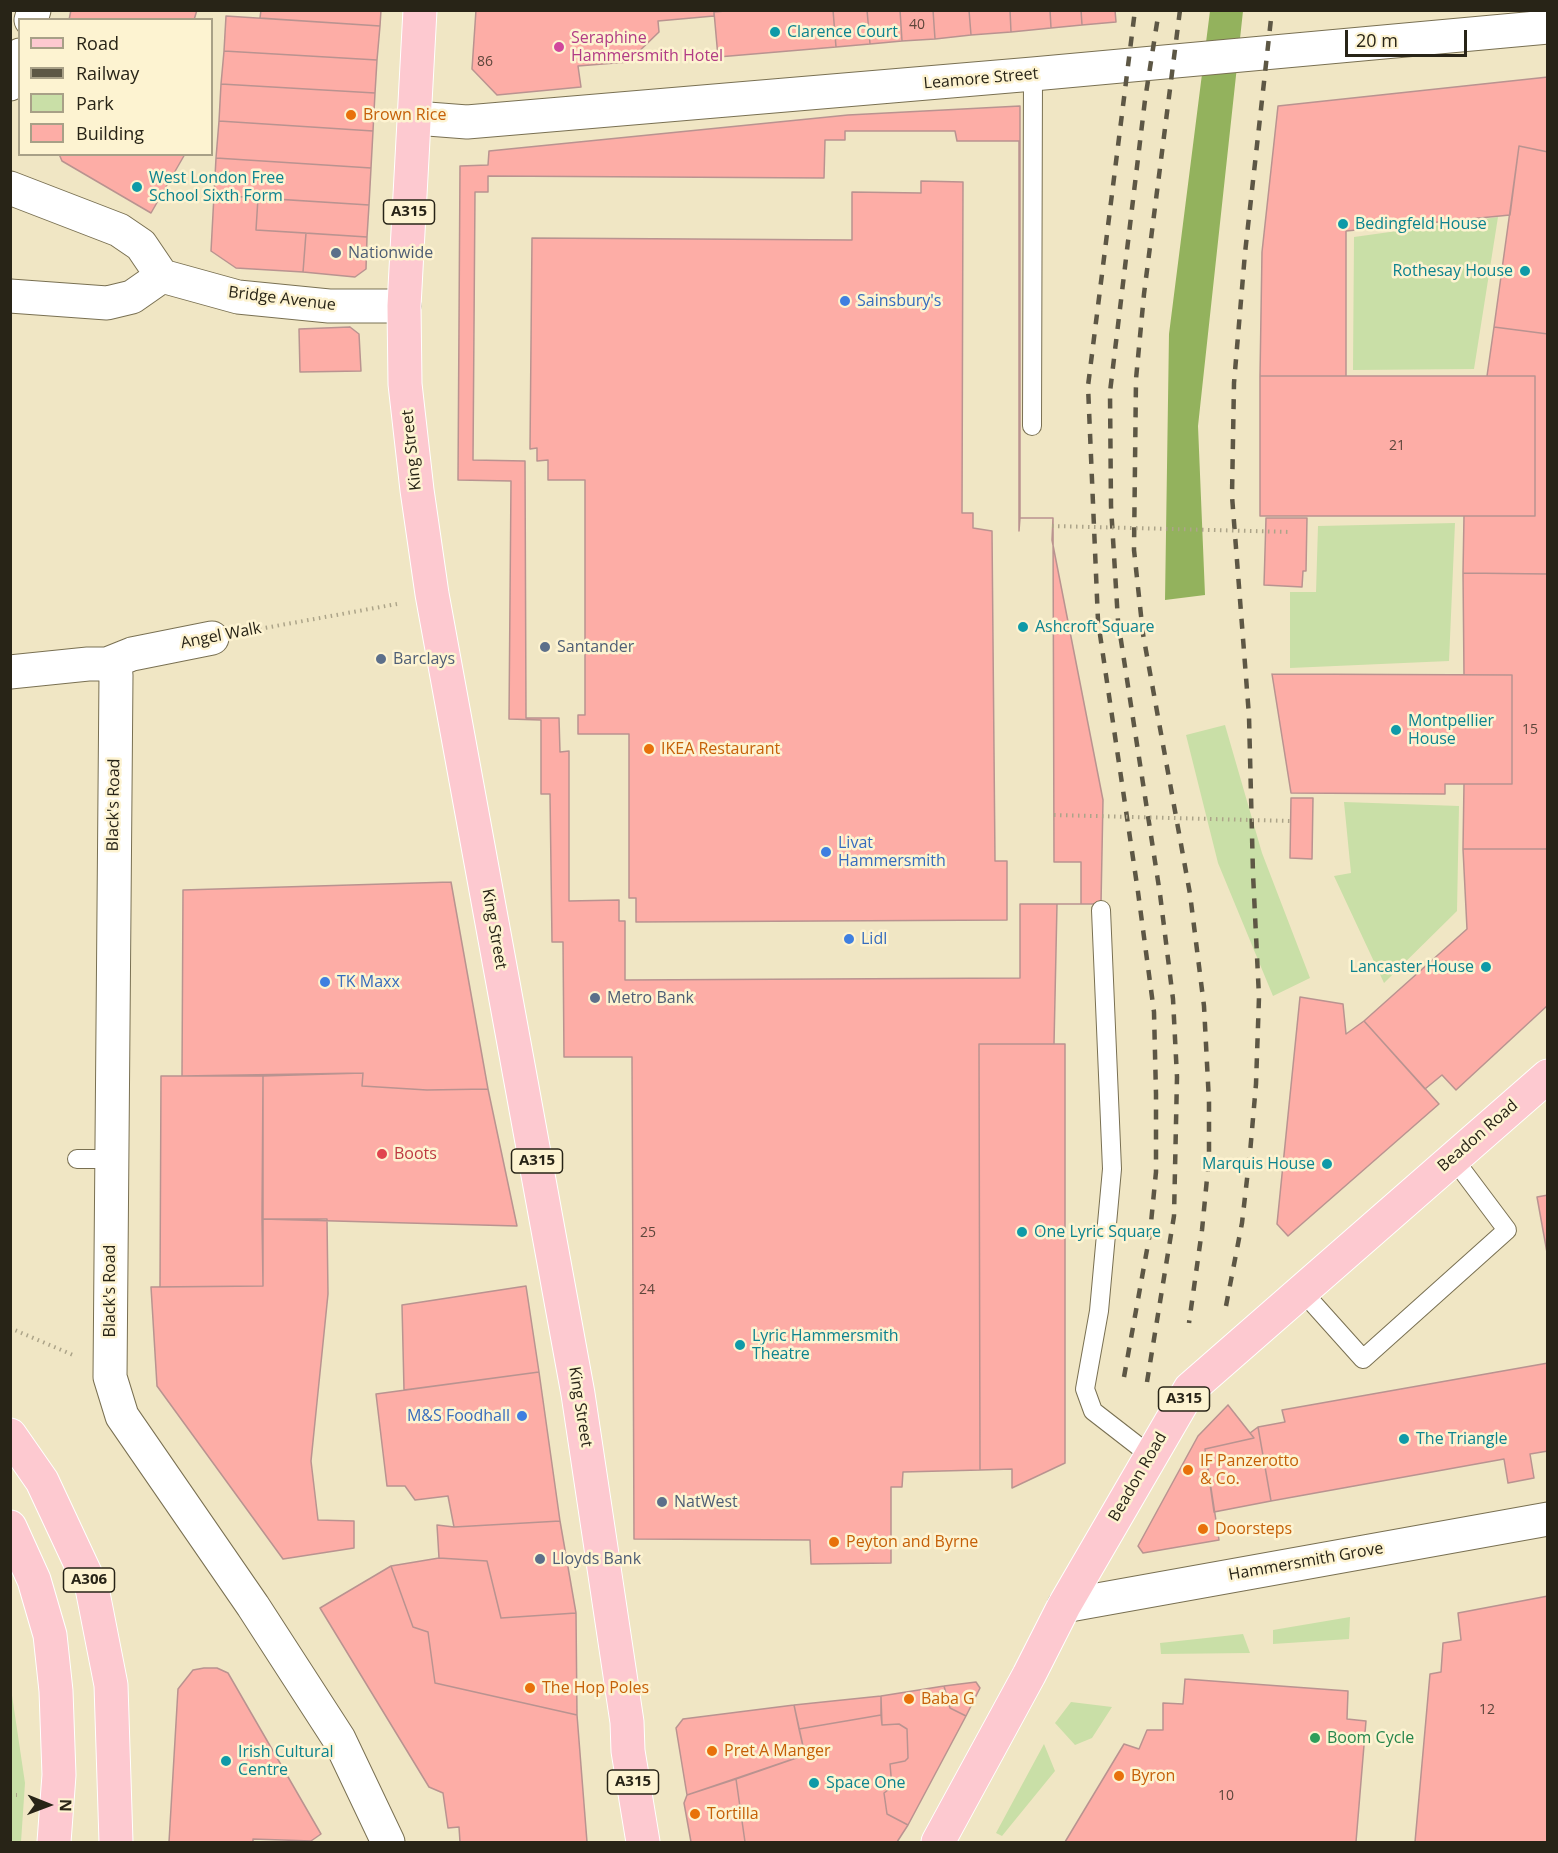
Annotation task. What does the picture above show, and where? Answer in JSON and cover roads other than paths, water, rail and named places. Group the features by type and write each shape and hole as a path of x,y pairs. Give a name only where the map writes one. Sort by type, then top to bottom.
{"main road":[{"name":"King Street","path":"420,10 404,306 405,384 417,490 432,594 578,1394 643,1842"},
{"name":"Beadon Road","path":"946,1837 1064,1606 1190,1389 1548,1076"},
{"name":"A306","path":"10,1435 42,1480 92,1588 111,1685 116,1842"},
{"path":"10,1527 34,1580 50,1635 56,1691 59,1775 54,1842"}],"street":[{"name":"Leamore Street","path":"415,118 467,122 1034,75 1548,27"},
{"path":"10,84 18,61"},
{"path":"10,188 119,230 141,245 162,276 132,297 107,303 10,296"},
{"name":"Bridge Avenue","path":"162,276 238,297 330,306 404,306"},
{"name":"Angel Walk","path":"10,672 107,664 132,654 212,638"},
{"name":"Black's Road","path":"107,664 116,675 110,1377 122,1416 254,1606 339,1739 388,1842"},
{"name":"Hammersmith Grove","path":"1064,1606 1548,1519"}],"lane":[{"path":"1032,426 1034,75"},
{"path":"1101,910 1112,1169 1099,1311 1085,1389 1093,1411 1151,1456"},
{"path":"1302,1291 1363,1359 1506,1230 1453,1158"},
{"path":"77,1159 111,1159"}],"railway":[{"path":"1124,1377 1150,1233 1156,1172 1154,1012 1098,621 1088,386 1135,10"},
{"path":"1147,1382 1174,1216 1177,1077 1173,999 1160,894 1118,621 1111,506 1110,392 1145,100 1159,10"},
{"path":"1180,10 1144,294 1136,379 1134,550 1143,634 1190,894 1204,1006 1209,1102 1209,1158 1189,1323"},
{"path":"1226,1306 1242,1223 1250,1153 1256,1084 1259,997 1249,716 1232,496 1234,383 1245,253 1272,10"}],"place":[{"name":"Clarence Court","path":"775,32"},
{"name":"Seraphine Hammersmith Hotel","path":"559,47"},
{"name":"Brown Rice","path":"351,115"},
{"name":"West London Free School Sixth Form","path":"137,187"},
{"name":"Bedingfeld House","path":"1343,224"},
{"name":"Nationwide","path":"336,253"},
{"name":"Rothesay House","path":"1525,271"},
{"name":"Sainsbury's","path":"845,301"},
{"name":"Ashcroft Square","path":"1023,627"},
{"name":"Santander","path":"545,647"},
{"name":"Barclays","path":"381,659"},
{"name":"Montpellier House","path":"1396,730"},
{"name":"IKEA Restaurant","path":"649,749"},
{"name":"Livat Hammersmith","path":"826,852"},
{"name":"Lidl","path":"849,939"},
{"name":"Lancaster House","path":"1486,967"},
{"name":"TK Maxx","path":"325,982"},
{"name":"Metro Bank","path":"595,998"},
{"name":"Boots","path":"382,1154"},
{"name":"Marquis House","path":"1327,1164"},
{"name":"One Lyric Square","path":"1022,1232"},
{"name":"Lyric Hammersmith Theatre","path":"740,1345"},
{"name":"M&S Foodhall","path":"522,1416"},
{"name":"The Triangle","path":"1404,1439"},
{"name":"IF Panzerotto & Co.","path":"1188,1470"},
{"name":"NatWest","path":"662,1502"},
{"name":"Doorsteps","path":"1203,1529"},
{"name":"Peyton and Byrne","path":"834,1542"},
{"name":"Lloyds Bank","path":"540,1559"},
{"name":"The Hop Poles","path":"530,1688"},
{"name":"Baba G","path":"909,1699"},
{"name":"Boom Cycle","path":"1315,1738"},
{"name":"Pret A Manger","path":"712,1751"},
{"name":"Irish Cultural Centre","path":"226,1761"},
{"name":"Byron","path":"1119,1776"},
{"name":"Space One","path":"814,1783"},
{"name":"Tortilla","path":"695,1814"}]}
